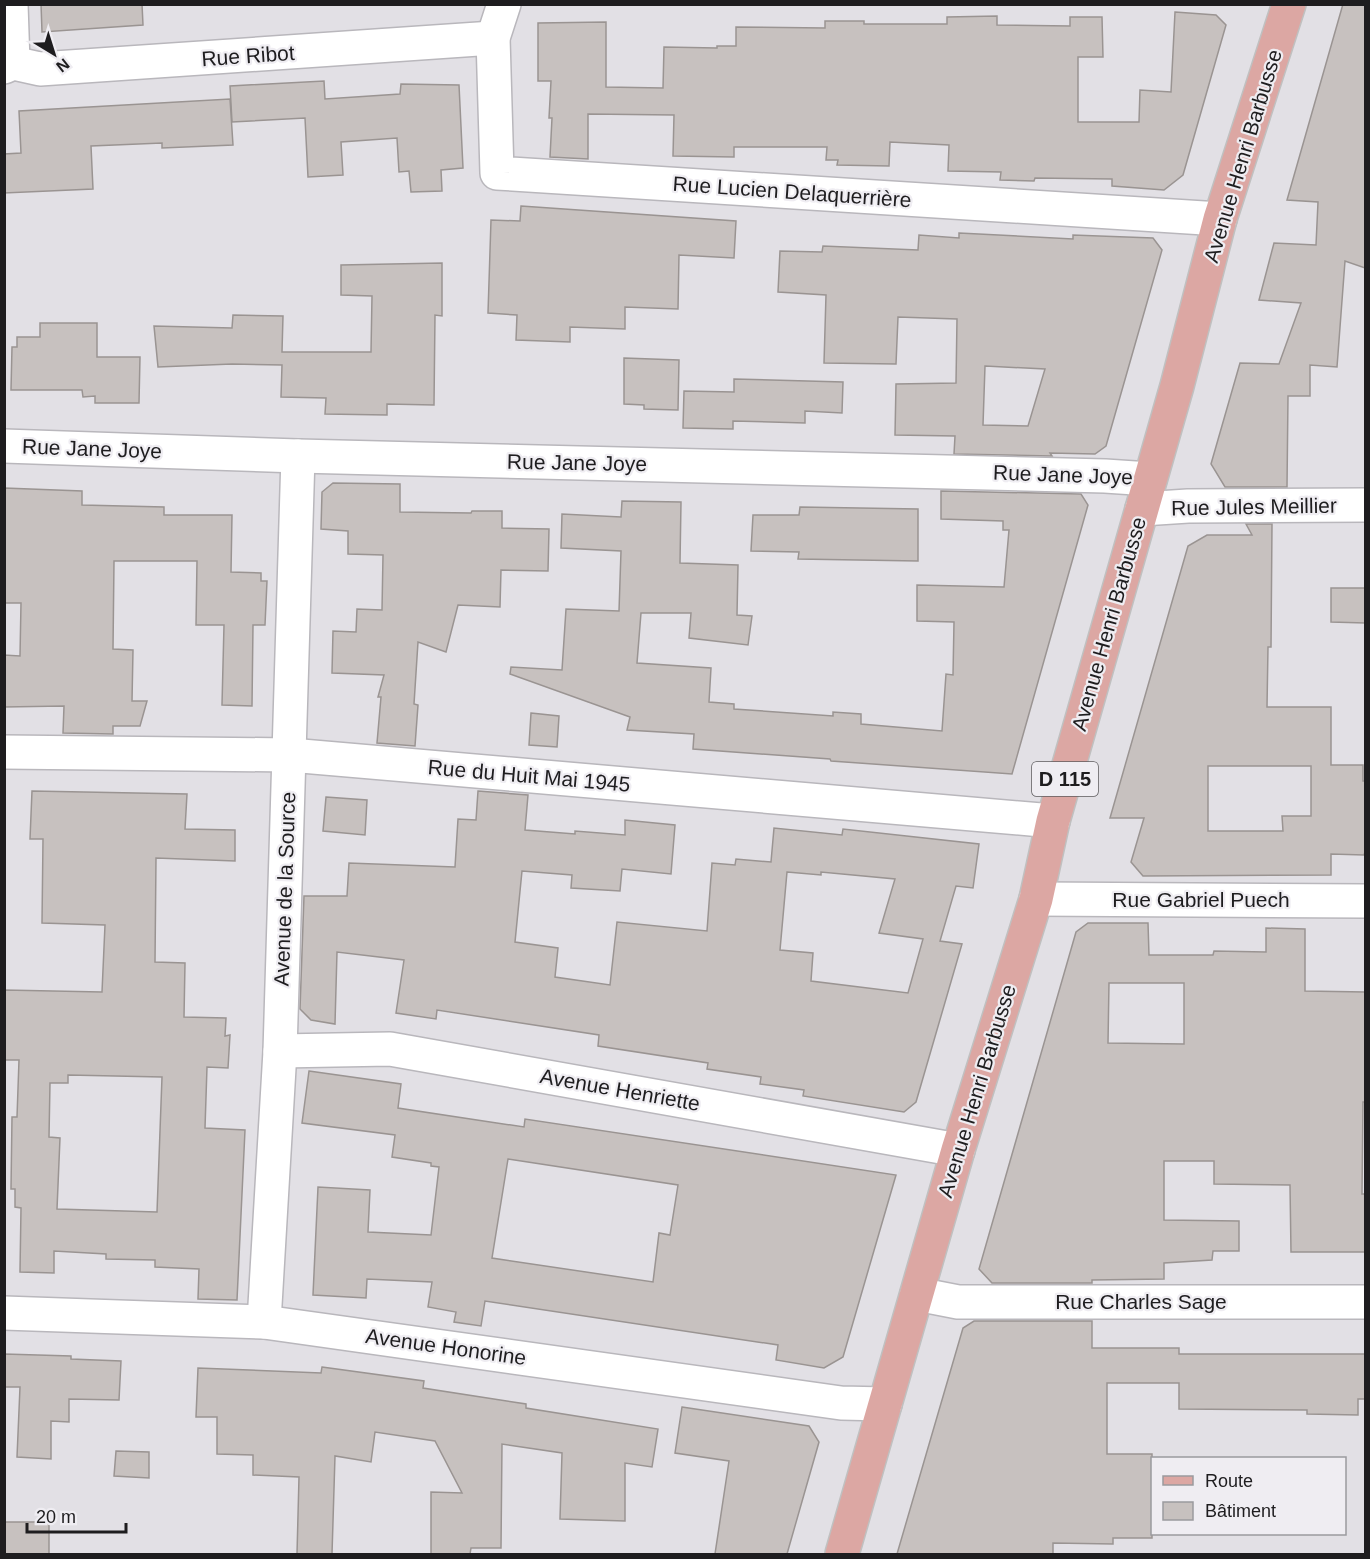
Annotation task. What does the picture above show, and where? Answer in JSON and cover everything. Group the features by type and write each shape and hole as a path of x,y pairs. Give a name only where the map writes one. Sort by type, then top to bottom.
{"main road":[{"name":"Avenue Henri Barbusse","path":"842,1554 958,1149 1036,899 1053,821 1177,386 1220,219 1289,4"}],"street":[{"path":"9,65 11,4"},
{"path":"493,38 504,4"},
{"name":"Rue Ribot","path":"9,65 40,69 493,38"},
{"name":"Rue Lucien Delaquerrière","path":"493,38 497,173 1220,219"},
{"name":"Rue Jane Joye","path":"4,446 298,456 1105,476 1146,494"},
{"name":"Avenue de la Source","path":"264,1322 280,1051 298,456"},
{"name":"Rue Jules Meillier","path":"1146,494 1188,506 1365,505"},
{"name":"Rue du Huit Mai 1945","path":"4,752 290,755 1053,821"},
{"name":"Rue Gabriel Puech","path":"1036,899 1365,901"},
{"name":"Avenue Henriette","path":"280,1051 390,1049 958,1149"},
{"name":"Rue Charles Sage","path":"917,1294 957,1302 1365,1302"},
{"name":"Avenue Honorine","path":"4,1313 264,1322 841,1403 885,1404"}],"building":[{"path":"41,4 142,4 143,25 42,32"},
{"path":"1343,4 1365,4 1365,268 1345,261 1337,367 1310,365 1310,396 1288,396 1287,487 1225,487 1211,464 1240,363 1279,364 1301,303 1259,300 1274,243 1316,245 1318,202 1287,200"},
{"path":"1175,12 1216,15 1226,25 1183,175 1164,190 1112,186 1112,179 1000,180 1001,172 948,171 949,145 890,142 889,166 837,165 838,160 826,160 827,147 734,147 734,157 673,156 674,115 588,114 588,159 550,157 551,81 538,81 538,23 606,22 606,87 663,88 664,47 736,46 736,27 825,28 825,21 864,21 864,24 947,24 947,17 997,16 997,25 1070,26 1070,17 1102,17 1103,57 1078,57 1078,122 1139,122 1140,90 1171,92"},
{"path":"324,81 325,99 400,94 401,84 459,85 463,168 441,170 442,191 411,192 409,171 399,172 397,138 341,142 343,175 308,177 305,118 232,122 230,86"},
{"path":"230,99 233,145 162,148 162,143 91,146 93,189 4,193 4,154 21,153 19,111"},
{"path":"521,206 736,221 734,258 679,255 678,309 625,307 625,329 570,327 570,342 516,340 517,315 488,313 491,220 520,221"},
{"path":"959,233 1073,239 1073,235 1153,238 1162,250 1106,446 1095,454 1050,453 1052,456 954,454 955,436 895,435 896,384 956,383 957,319 898,317 896,364 824,363 826,295 778,292 780,251 822,252 823,246 918,250 919,235 959,238","holes":["985,366 1045,369 1028,426 983,425"]},
{"path":"442,263 442,316 435,315 434,405 387,404 387,415 325,414 326,398 281,397 282,365 232,364 158,367 154,326 232,328 233,315 283,316 282,352 371,352 372,296 341,295 341,265"},
{"path":"40,323 97,323 97,357 140,357 139,403 95,403 95,396 83,397 82,390 11,390 12,347 17,347 17,337 40,337"},
{"path":"624,358 679,360 678,410 644,409 644,405 624,404"},
{"path":"734,379 843,382 842,413 805,411 805,423 733,421 733,429 683,428 684,391 734,392"},
{"path":"333,483 400,484 400,512 502,511 502,528 549,529 548,571 501,570 500,607 458,605 446,652 418,642 414,704 418,705 415,746 377,743 381,697 378,697 384,675 332,673 333,631 356,632 357,609 382,610 383,555 348,554 348,531 321,529 322,492"},
{"path":"4,488 82,491 82,505 164,507 164,515 232,515 231,572 261,573 261,581 267,581 265,625 253,625 252,706 222,705 224,625 196,625 197,561 114,561 113,649 133,650 132,701 147,701 140,726 113,726 113,734 63,733 64,706 4,707 4,655 20,656 21,603 4,603"},
{"path":"941,491 1081,494 1088,505 1012,774 693,749 694,734 627,730 630,717 510,674 511,667 562,670 566,609 619,611 621,551 561,548 562,514 621,517 622,501 681,502 680,563 738,565 737,615 752,616 748,645 689,638 691,613 641,613 637,663 711,668 709,702 734,704 734,709 833,716 833,712 861,714 861,724 942,731 946,674 953,675 954,622 917,621 917,585 1004,587 1009,530 1003,530 1003,521 941,519"},
{"path":"800,507 918,509 918,561 798,559 799,552 751,551 753,515 799,515"},
{"path":"1246,524 1272,524 1271,647 1268,647 1267,707 1331,707 1331,765 1363,765 1365,852 1364,855 1331,854 1331,875 1143,876 1131,862 1144,818 1110,818 1188,546 1207,535 1252,535","holes":["1208,766 1311,766 1311,816 1282,816 1283,831 1208,831"]},
{"path":"1331,588 1365,588 1365,623 1331,622"},
{"path":"531,713 559,716 557,747 529,745"},
{"path":"32,791 187,794 185,829 235,830 235,861 156,858 155,962 185,963 184,1017 226,1018 225,1036 230,1035 228,1068 207,1067 205,1128 245,1130 237,1300 198,1299 199,1269 155,1267 155,1260 106,1259 106,1254 54,1251 54,1273 20,1272 21,1208 15,1207 15,1189 11,1189 12,1117 17,1117 19,1060 4,1060 4,990 102,992 105,925 42,923 43,839 30,839","holes":["68,1075 162,1077 157,1212 57,1209 60,1138 49,1137 50,1083 68,1083"]},
{"path":"478,791 528,795 525,830 625,835 625,820 675,825 671,874 622,869 620,891 571,888 572,875 522,871 515,942 558,948 555,977 610,985 617,922 707,931 712,863 735,865 736,859 771,862 774,828 842,835 843,829 979,844 973,888 956,886 940,941 962,944 916,1102 904,1112 803,1096 804,1090 760,1084 761,1077 707,1069 708,1063 598,1046 599,1035 437,1010 436,1019 396,1013 404,960 337,952 335,1024 311,1020 300,1009 304,896 347,896 349,863 455,867 458,819 476,820","holes":["787,872 821,875 821,872 895,879 879,933 923,939 908,993 811,981 813,953 780,950"]},
{"path":"326,797 367,800 365,835 323,831"},
{"path":"1088,923 1148,923 1149,955 1213,955 1214,951 1266,952 1266,928 1305,929 1305,991 1365,992 1362,1194 1365,1194 1365,1252 1291,1252 1290,1185 1214,1184 1214,1161 1164,1161 1164,1220 1239,1221 1239,1251 1213,1251 1212,1260 1164,1263 1164,1279 1092,1280 1092,1283 992,1283 979,1269 1076,932","holes":["1109,983 1184,983 1184,1044 1108,1043"]},
{"path":"309,1071 401,1084 398,1108 524,1127 525,1119 896,1175 843,1357 824,1368 776,1360 778,1345 485,1301 481,1326 454,1322 456,1312 428,1307 432,1282 367,1279 366,1298 313,1295 318,1187 370,1190 368,1232 431,1235 439,1167 431,1166 431,1163 392,1157 395,1135 302,1123","holes":["508,1159 678,1185 670,1235 659,1233 653,1282 492,1258"]},
{"path":"974,1321 1092,1321 1092,1348 1179,1348 1179,1354 1365,1354 1365,1399 1358,1399 1358,1415 1307,1414 1307,1410 1179,1409 1179,1383 1107,1383 1107,1454 1152,1454 1152,1538 1113,1538 1113,1544 1053,1543 1053,1554 897,1554 963,1328"},
{"path":"4,1354 71,1356 71,1359 121,1361 119,1400 69,1399 69,1422 51,1421 51,1459 17,1457 20,1387 4,1387"},
{"path":"322,1367 424,1381 423,1388 526,1404 526,1408 658,1429 652,1467 625,1463 625,1521 560,1519 562,1453 502,1444 501,1548 471,1548 470,1554 431,1554 431,1492 462,1493 435,1441 375,1432 371,1462 335,1456 332,1554 297,1554 299,1477 253,1475 253,1455 217,1454 217,1417 196,1417 198,1368 321,1373"},
{"path":"682,1407 809,1426 819,1442 787,1554 715,1554 729,1461 675,1453"},
{"path":"116,1451 149,1452 149,1478 114,1476"},
{"path":"4,1522 49,1522 49,1554 4,1554"}]}
